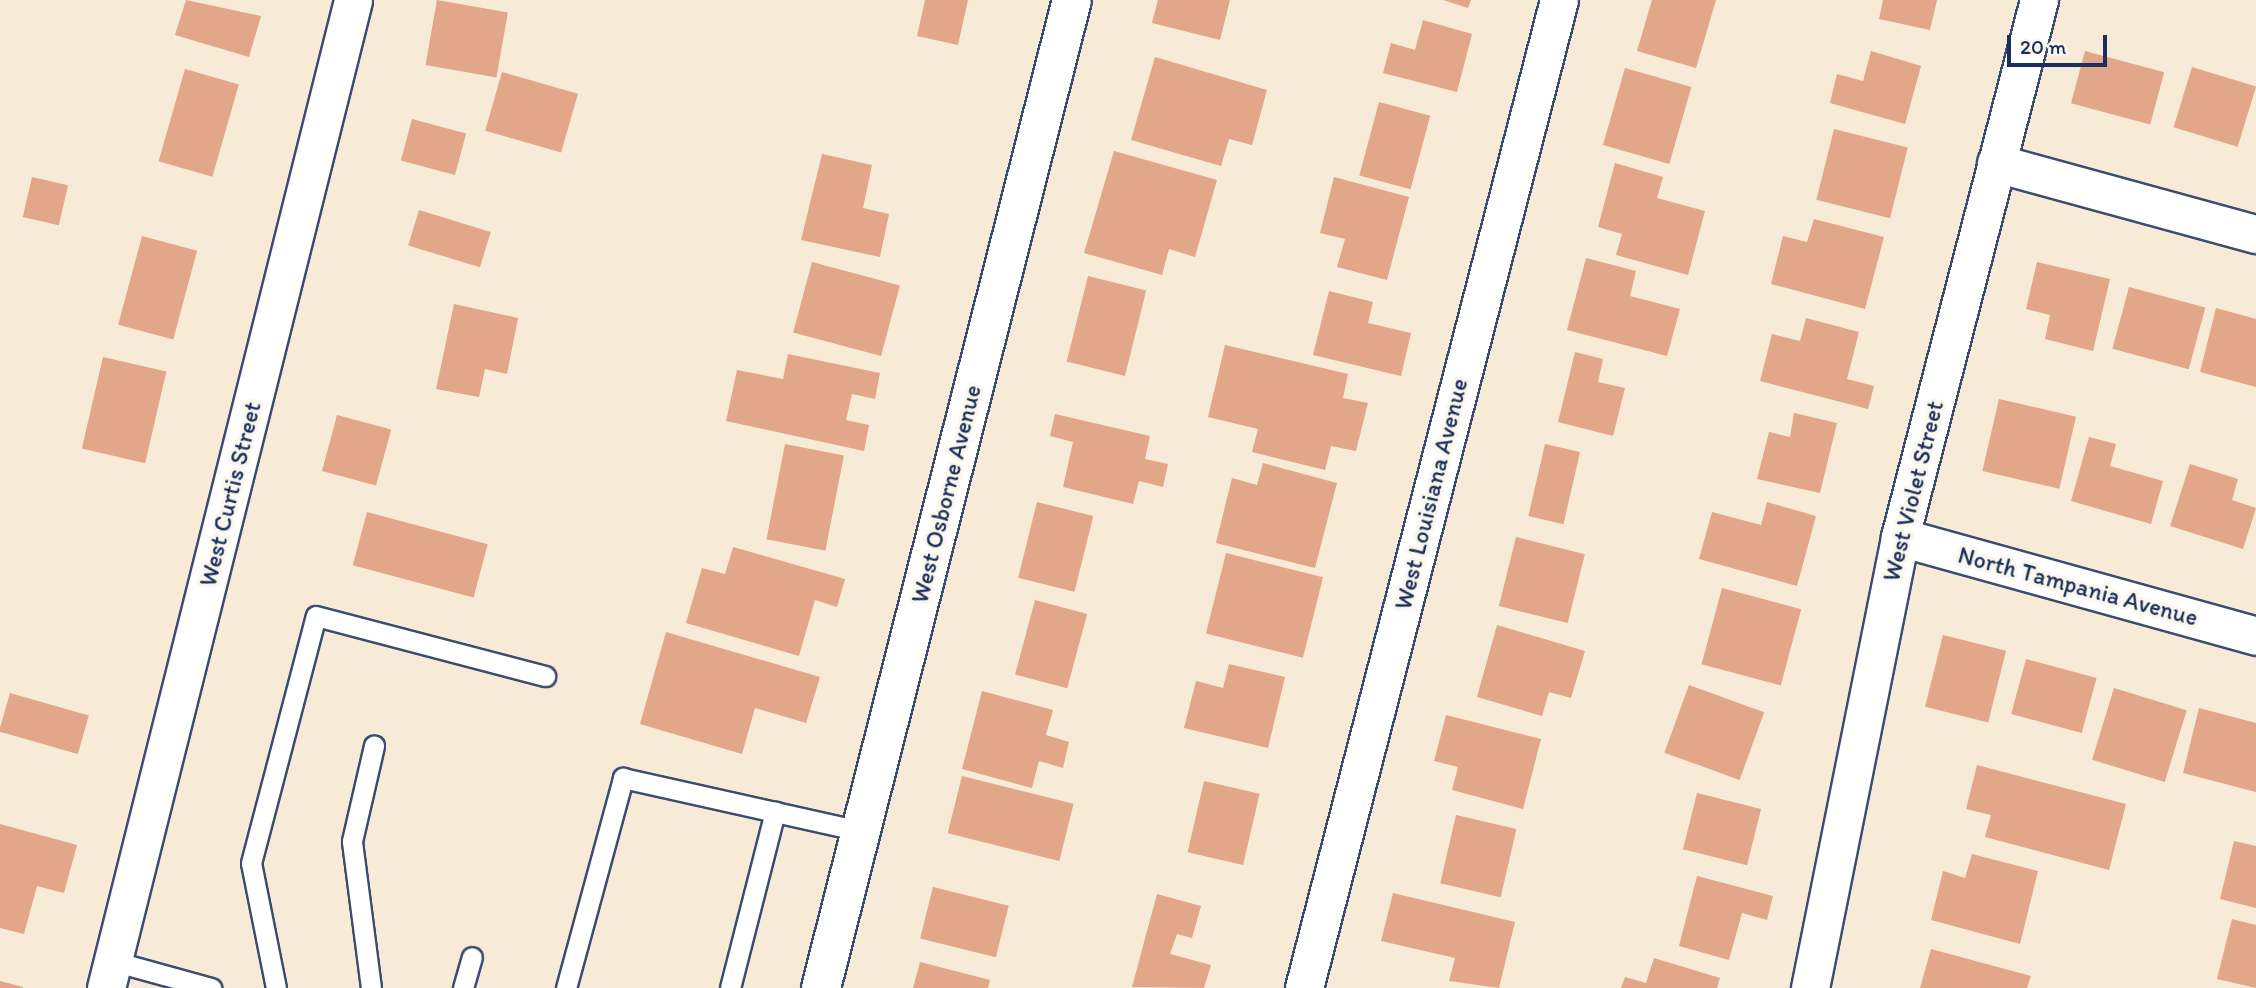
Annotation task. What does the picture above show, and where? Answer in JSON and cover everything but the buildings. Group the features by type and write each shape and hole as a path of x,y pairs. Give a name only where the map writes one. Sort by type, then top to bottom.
{"street":[{"name":"West Curtis Street","path":"110,975 353,0"},
{"name":"West Osborne Avenue","path":"821,988 1072,0"},
{"name":"West Louisiana Avenue","path":"1304,988 1559,0"},
{"name":"West Violet Street","path":"1810,988 1900,537 2039,0"},
{"path":"1996,163 2256,233"},
{"name":"North Tampania Avenue","path":"1900,537 2256,636"}],"lane":[{"path":"276,988 251,863 316,616 545,676"},
{"path":"371,988 352,841 374,746"},
{"path":"566,988 623,778 861,831"},
{"path":"730,988 775,812"},
{"path":"463,988 472,957"},
{"path":"110,975 211,988"}]}
